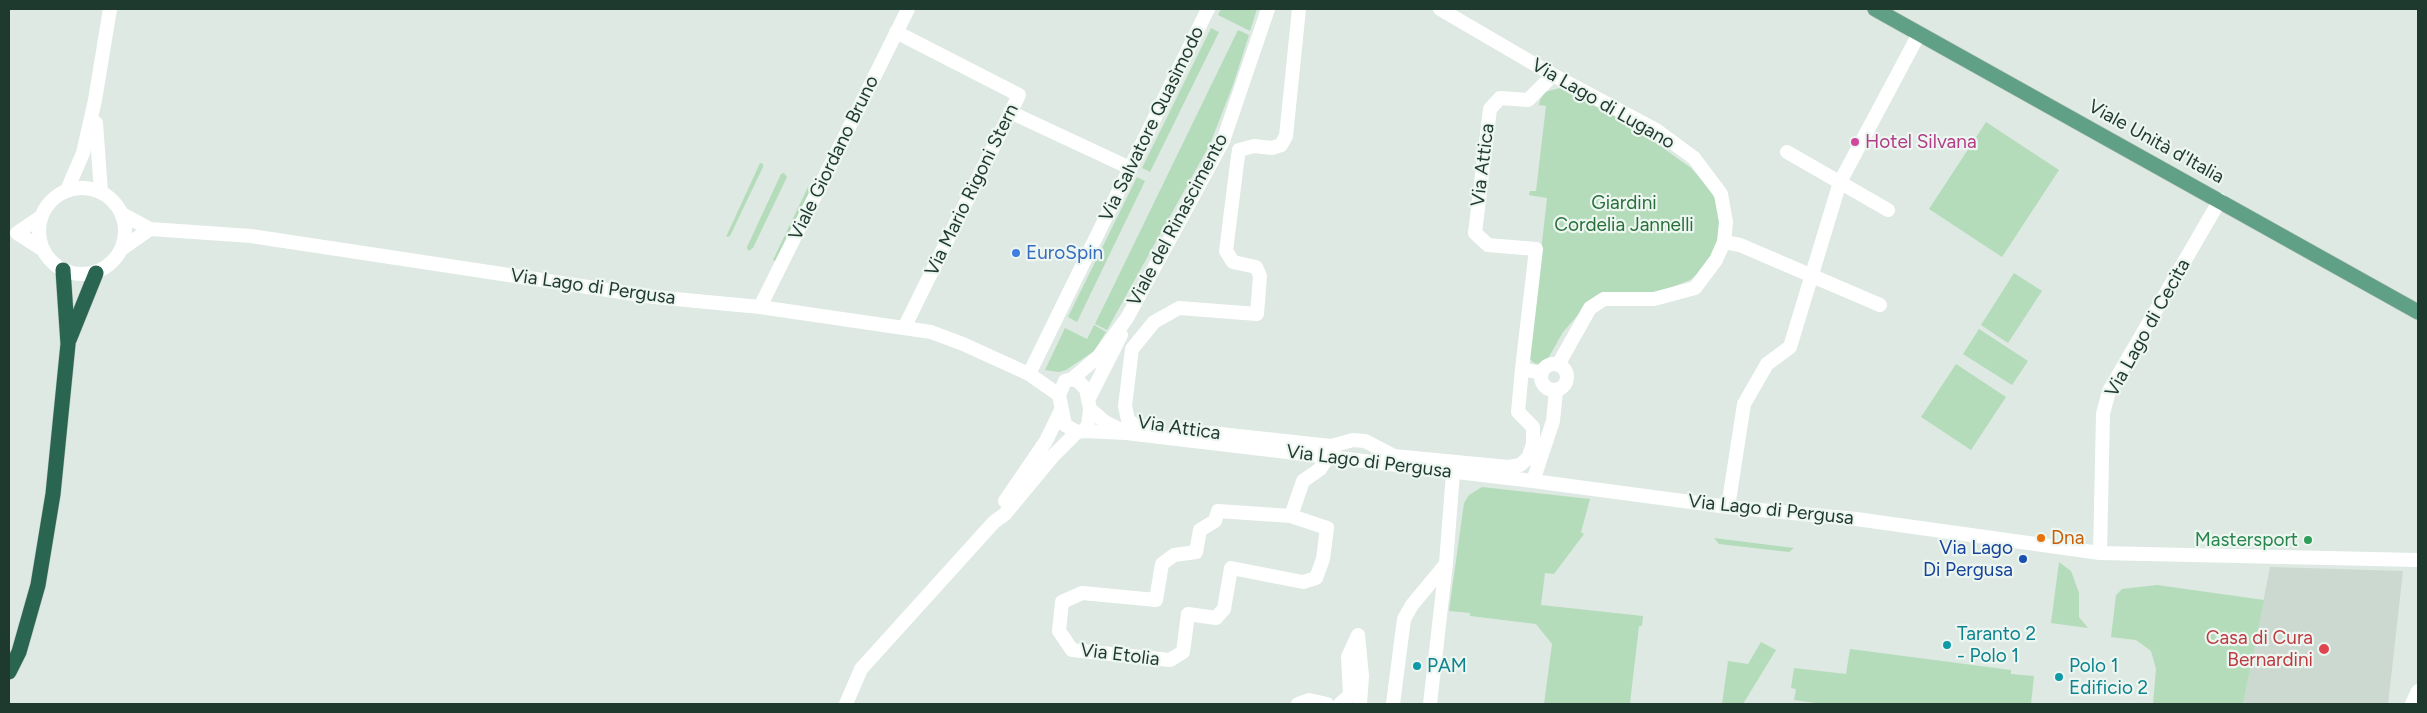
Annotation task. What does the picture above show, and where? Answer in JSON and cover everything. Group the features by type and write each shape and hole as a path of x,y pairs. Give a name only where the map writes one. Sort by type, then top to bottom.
{"highway":[{"path":"9,672 19,652 38,585 53,494 68,344 63,270"},
{"path":"68,344 96,273"}],"main road":[{"name":"Viale Unità d'Italia","path":"1875,9 2418,312"}],"street":[{"path":"110,9 95,100 83,153 68,190 48,205 42,216 39,233 42,249 50,261 63,270 79,275 96,273 111,263 123,248 150,229"},
{"name":"Viale Giordano Bruno","path":"760,307 908,9"},
{"name":"Via Salvatore Quasìmodo","path":"1029,374 1208,9"},
{"name":"Viale del Rinascimento","path":"1126,318 1223,141 1268,9"},
{"name":"Via Attica","path":"1299,9 1286,136 1281,144 1272,148 1254,146 1239,150 1237,163 1226,251 1232,262 1256,267 1260,276 1257,314 1179,308 1154,322 1132,349 1125,406 1128,420 1136,426 1331,446 1353,440 1365,441 1394,456 1508,467 1520,465 1528,458 1533,444 1533,427 1518,412 1536,249 1488,245 1475,233 1490,109 1500,98 1528,100 1553,75"},
{"name":"Via Lago di Lugano","path":"1440,9 1553,75 1656,130 1694,158 1721,194 1726,222 1724,242 1716,260 1695,288 1654,299 1618,297 1604,299 1590,308 1558,364"},
{"name":"Via Mario Rigoni Stern","path":"896,32 1019,96 904,328"},
{"path":"1728,507 1744,404 1767,364 1790,347 1840,182 1919,34"},
{"path":"95,100 96,154 101,192"},
{"path":"1010,112 1130,168"},
{"path":"1787,152 1888,210"},
{"path":"68,190 90,188 110,198 122,214 125,231 123,248"},
{"name":"Via Lago di Cecita","path":"2100,553 2103,414 2109,391 2220,200"},
{"name":"Via Lago di Pergusa","path":"122,214 150,229 251,236 654,297 760,307 931,332 963,344 1029,374 1059,395"},
{"path":"13,233 42,216"},
{"path":"13,233 42,249"},
{"path":"1724,242 1740,245 1880,305"},
{"path":"1081,432 1064,425 1059,395 1068,380 1099,356 1126,318"},
{"path":"1089,405 1120,340 1126,318"},
{"path":"1558,364 1565,370 1567,378 1563,387 1556,391 1543,386 1541,373 1546,366 1558,364"},
{"path":"1522,369 1541,373"},
{"name":"Via Lago di Pergusa","path":"1029,374 1068,380"},
{"path":"846,704 861,668 994,522 1005,514 1053,456 1081,432 1090,418 1089,405 1082,384 1068,380"},
{"path":"1533,481 1553,421 1556,391"},
{"path":"1089,405 1105,422 1126,433"},
{"path":"994,522 1000,508 1046,441 1061,410"},
{"name":"Via Lago di Pergusa","path":"1081,432 1126,433 1533,481 1728,507 1856,519 2100,553 2418,560"},
{"path":"1361,462 1365,441"},
{"path":"1290,516 1303,481 1320,469 1328,457"},
{"path":"1430,704 1446,563 1453,473"},
{"name":"Via Etolia","path":"1218,511 1290,516 1327,528 1323,559 1316,578 1303,582 1231,568 1224,609 1216,618 1188,614 1183,652 1170,660 1072,650 1059,632 1062,602 1082,593 1156,600 1162,564 1174,555 1196,552 1200,530 1215,521 1218,511"},
{"path":"1393,704 1404,619 1412,605 1446,563"},
{"path":"1340,704 1350,695 1348,657 1358,635 1362,676 1360,704"},
{"path":"2412,704 2418,691"},
{"path":"1298,704 1309,700 1327,704"}],"shaded area":[{"name":"Casa di Cura Bernardini","path":"2270,567 2403,571 2388,704 2243,704"}],"green space":[{"path":"1221,9 1257,9 1250,31 1218,15"},
{"path":"1211,28 1219,32 1150,172 1142,168"},
{"path":"1238,30 1249,35 1233,85 1210,144 1107,330 1095,324"},
{"name":"Giardini Cordelia Jannelli","path":"1560,88 1628,123 1691,168 1712,192 1718,207 1720,224 1717,247 1700,272 1690,280 1657,293 1609,292 1591,300 1563,332 1546,362 1540,364 1534,363 1529,358 1547,198 1529,195 1530,191 1536,191 1546,106 1539,105 1540,100 1545,92"},
{"path":"1986,122 2059,170 2002,257 1929,209"},
{"path":"760,163 763,164 763,167 730,236 726,237"},
{"path":"784,173 787,177 753,248 748,251 747,247 781,174"},
{"path":"1137,177 1145,181 1077,322 1068,317"},
{"path":"808,187 812,190 776,261 773,260"},
{"path":"2014,273 2042,291 2008,343 1981,325"},
{"path":"1094,325 1106,332 1094,351 1066,370 1059,372 1045,370 1065,328 1087,339"},
{"path":"1979,329 2028,361 2012,385 1963,354"},
{"path":"1956,364 2006,397 1971,450 1921,417"},
{"path":"1482,487 1590,499 1581,532 1584,534 1554,574 1545,573 1541,605 1643,616 1642,626 1639,626 1630,703 1636,704 1544,704 1552,644 1536,624 1470,616 1470,613 1449,611 1464,503 1469,495"},
{"path":"1714,538 1794,548 1789,552 1719,544"},
{"path":"2059,562 2071,571 2079,593 2079,617 2088,628 2051,623"},
{"path":"2157,585 2264,600 2243,704 2153,704 2156,669 2151,651 2136,640 2111,637 2116,595 2122,589"},
{"path":"1761,642 1776,650 1743,704 1722,704 1728,661 1748,664"},
{"path":"1850,649 2011,670 2011,674 2034,676 2031,704 1823,704 1794,700 1796,689 1791,688 1794,668 1846,674"}],"place":[{"name":"Hotel Silvana","path":"1855,142"},
{"name":"EuroSpin","path":"1016,253"},
{"name":"Dna","path":"2041,538"},
{"name":"Mastersport","path":"2308,540"},
{"name":"Via Lago Di Pergusa","path":"2023,559"},
{"name":"Taranto 2 - Polo 1","path":"1947,645"},
{"name":"Casa di Cura Bernardini","path":"2324,649"},
{"name":"PAM","path":"1417,666"},
{"name":"Polo 1 Edificio 2","path":"2059,677"}]}
